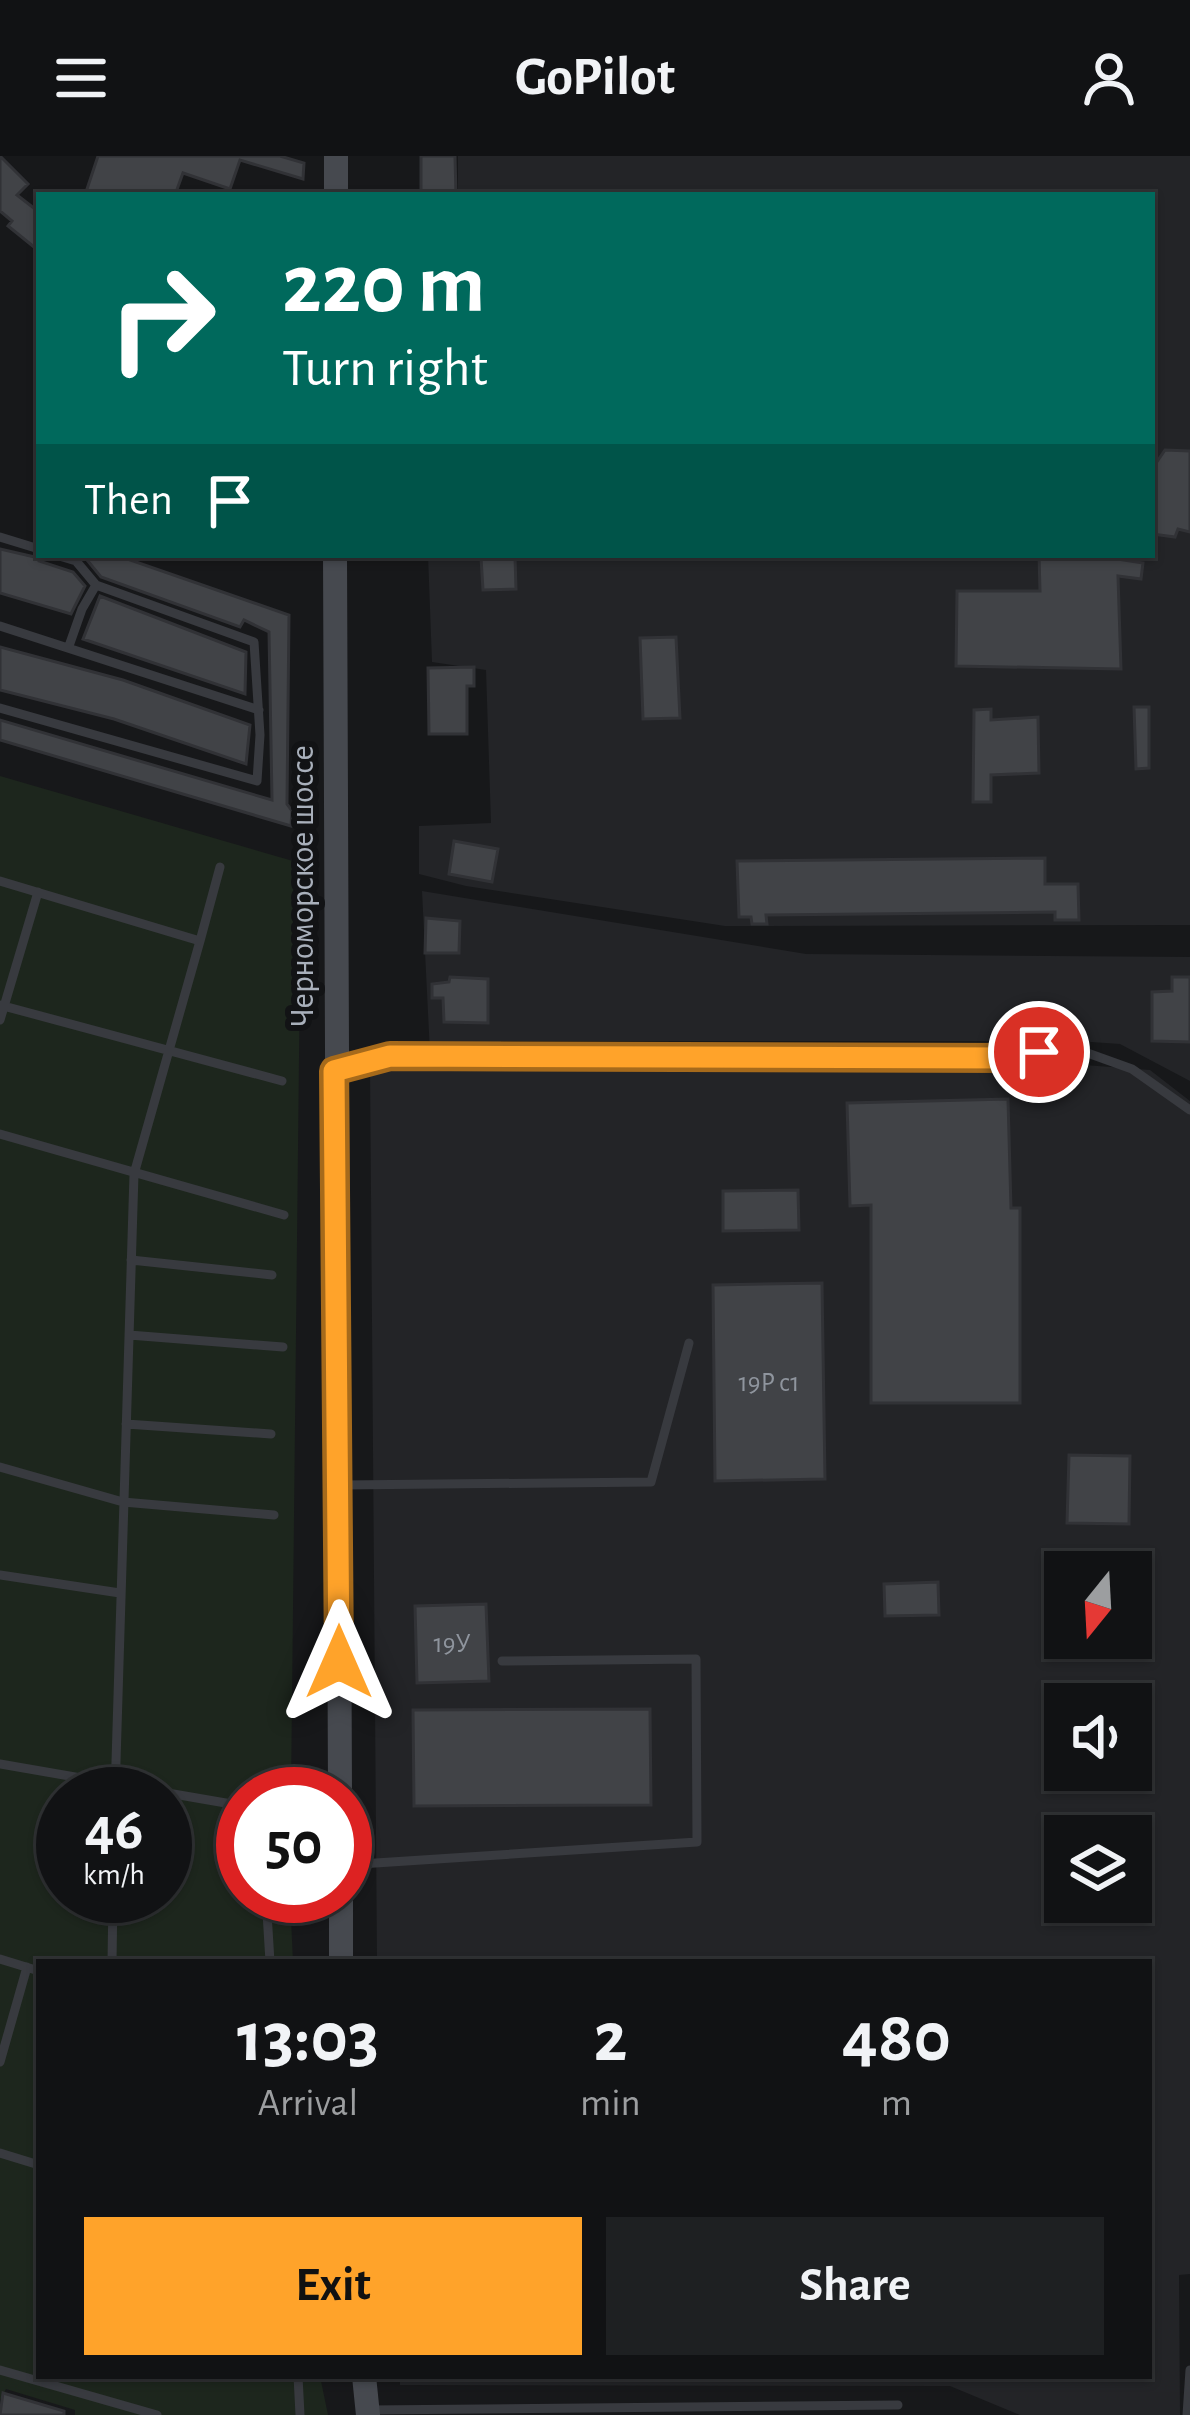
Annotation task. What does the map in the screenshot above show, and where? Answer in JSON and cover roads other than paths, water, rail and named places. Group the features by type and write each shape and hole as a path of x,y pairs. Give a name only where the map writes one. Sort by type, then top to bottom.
{"main road":[{"path":"336,156 336,192"},
{"name":"Черноморское шоссе","path":"335,558 340,1767"},
{"path":"341,1923 341,1959"},
{"path":"364,2379 368,2413"}],"lane":[{"path":"0,537 36,549"},
{"path":"0,708 257,781 254,642 96,585 76,561 66,558"},
{"path":"69,646 96,585"},
{"path":"0,626 259,710"},
{"path":"116,1767 134,1174 220,867"},
{"path":"0,881 200,941"},
{"path":"0,1020 38,892"},
{"path":"2,1006 283,1081"},
{"path":"334,1071 390,1056 1014,1058 1068,1046 1132,1069 1190,1110"},
{"path":"0,1133 284,1215"},
{"path":"131,1260 272,1275"},
{"path":"129,1335 283,1346"},
{"path":"337,1485 651,1481 689,1343"},
{"path":"126,1424 271,1434"},
{"path":"0,1467 123,1502 274,1515"},
{"path":"0,1575 120,1593"},
{"path":"372,1863 698,1842 696,1659 502,1660"},
{"path":"0,1764 36,1772"},
{"path":"112,1959 113,1923"},
{"path":"268,1923 270,1959"},
{"path":"0,1959 33,1969 0,2062"},
{"path":"0,2152 36,2163"},
{"path":"0,2370 157,2415"},
{"path":"1187,2415 1190,2370"},
{"path":"84,2394 86,2379"},
{"path":"298,2379 301,2415"},
{"path":"368,2413 898,2404"}]}
